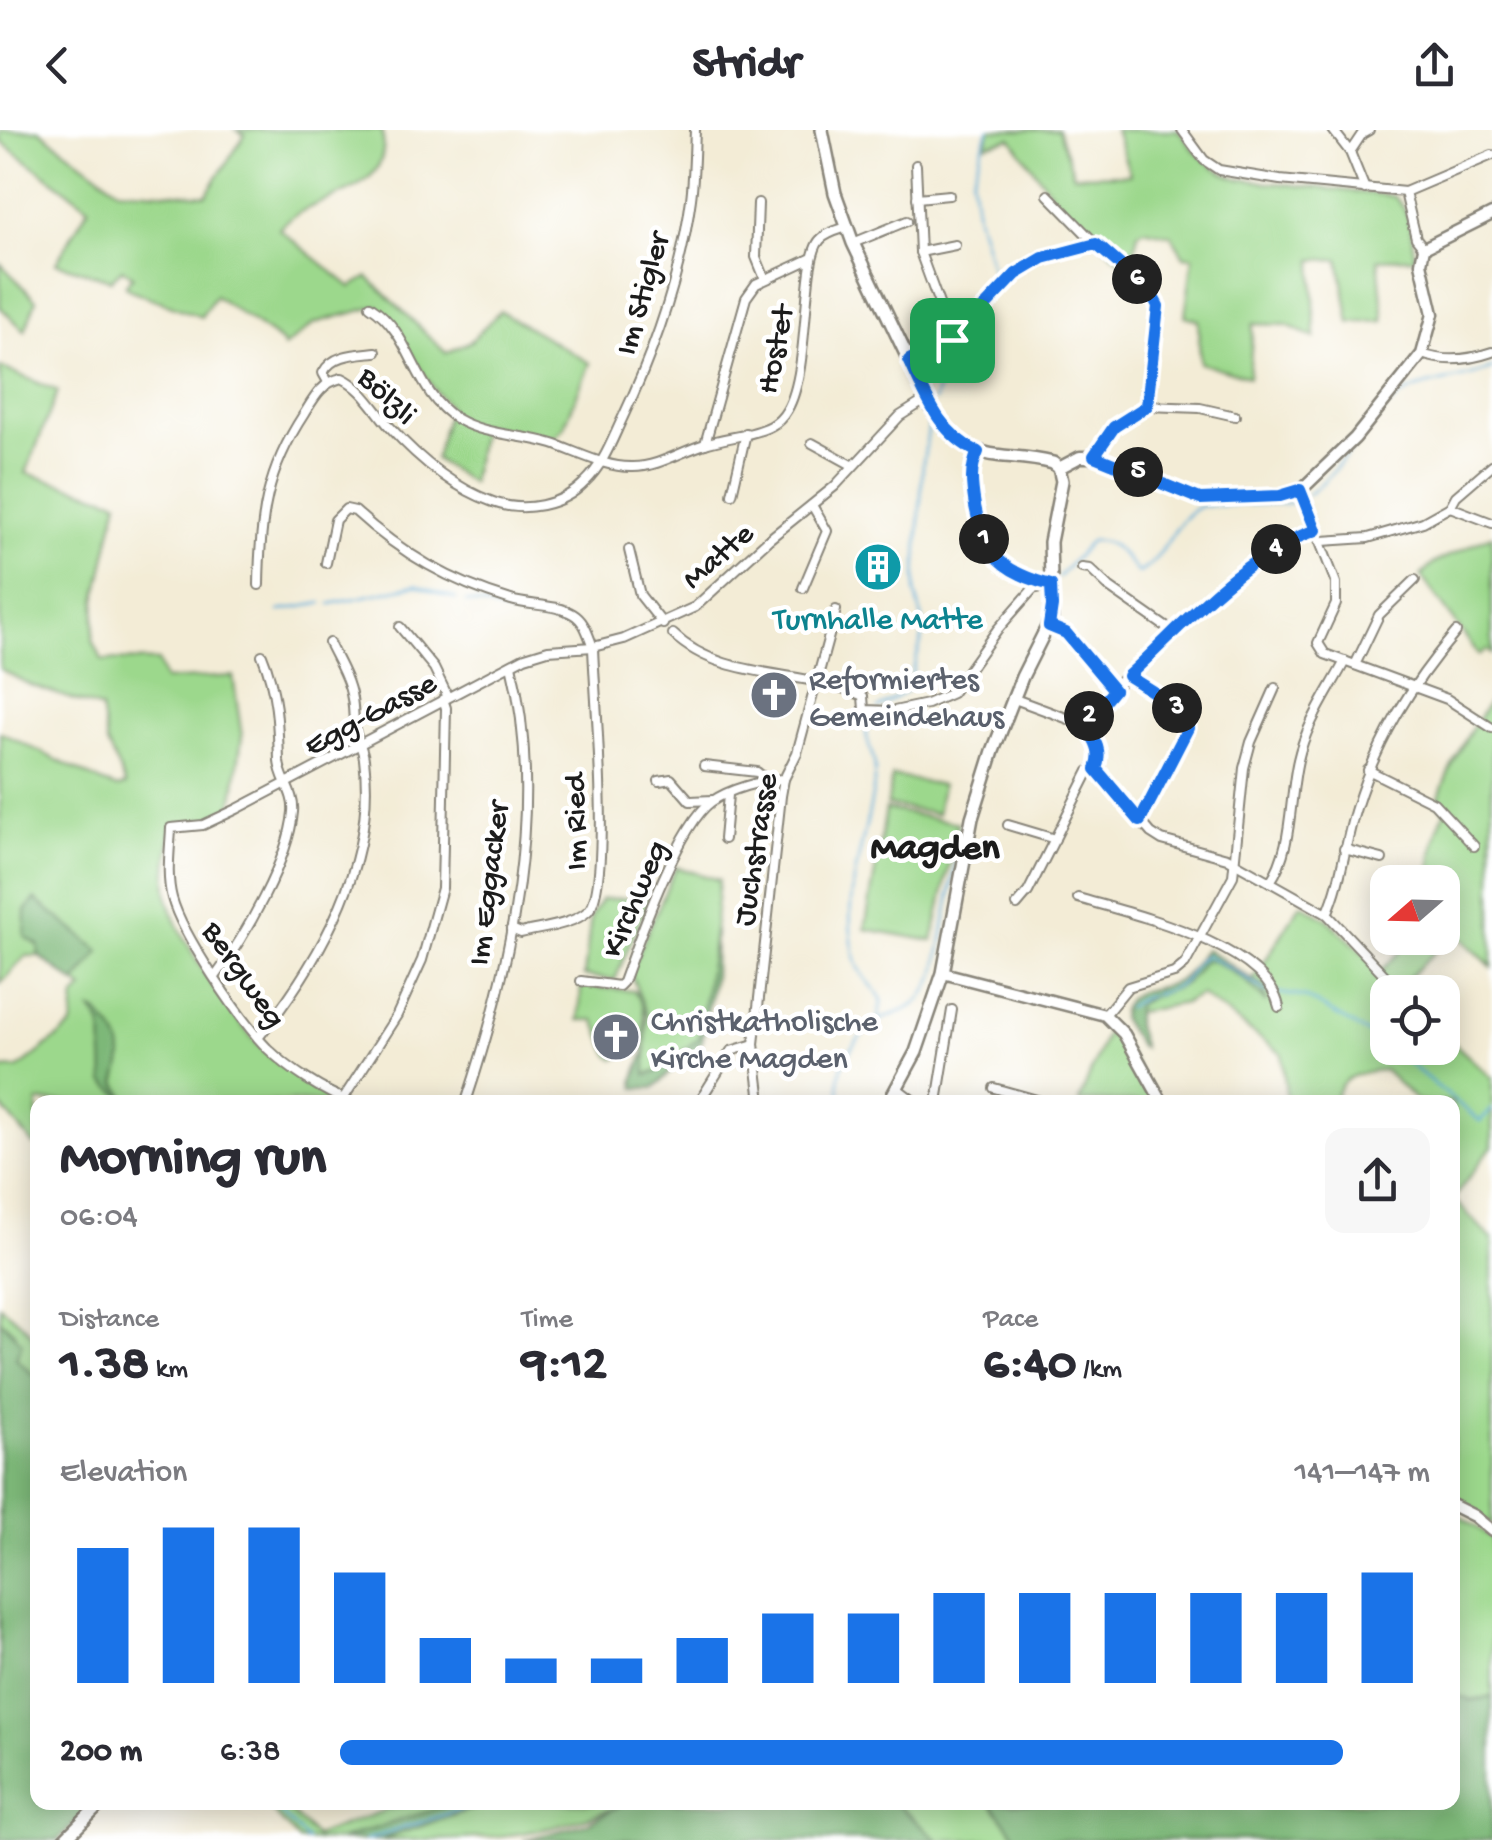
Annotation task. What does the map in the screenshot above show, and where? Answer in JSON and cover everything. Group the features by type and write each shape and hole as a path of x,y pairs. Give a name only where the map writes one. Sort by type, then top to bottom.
{"main road":[{"path":"822,130 835,193 847,227 934,413 950,433 978,452 1046,462 1059,468 1062,481 1050,542 1049,626 1012,698 972,818 944,973 916,1052 894,1095"},
{"path":"64,1840 94,1810"}],"street":[{"name":"Im Stigler","path":"602,461 645,370 673,285 691,199 694,130"},
{"path":"1182,130 1204,160 1219,170 1365,189 1405,192 1492,155"},
{"path":"1334,130 1350,152 1365,189"},
{"path":"1350,152 1369,130"},
{"path":"916,165 920,252 954,338"},
{"path":"1059,468 1080,456 1094,456 1200,499 1303,496 1422,354 1433,314 1421,263 1424,248 1416,238 1405,192"},
{"path":"917,198 949,196"},
{"path":"1048,196 1150,291 1158,306 1147,406"},
{"path":"758,202 756,257 765,279"},
{"path":"1424,248 1492,214"},
{"path":"854,243 906,222"},
{"path":"706,444 751,289 810,259 818,241 847,227"},
{"path":"920,252 955,244"},
{"path":"909,360 954,338 1016,274 1043,258 1096,244"},
{"name":"Hostet","path":"370,306 384,315 398,333 431,395 448,414 474,427 554,444 630,468 647,466 776,423 796,394 810,259"},
{"path":"328,382 323,373 328,364 345,356 376,352"},
{"path":"1422,354 1439,360 1472,359 1492,352"},
{"name":"Bölzli","path":"259,585 260,530 272,473 288,439 328,382 342,378 349,382 407,446 434,467 496,503 515,508 546,504 583,485 602,461"},
{"name":"Matte","path":"592,647 663,624 695,607 812,505 900,416 927,400"},
{"path":"1094,456 1114,427 1147,406 1200,408 1235,416"},
{"path":"732,494 746,433"},
{"path":"812,442 852,465"},
{"path":"978,452 972,463 972,478 979,526 987,549 1003,566 1051,585"},
{"path":"1322,540 1395,532 1423,522 1450,507 1456,496 1492,464"},
{"path":"1303,496 1336,583 1336,604 1318,643 1325,654 1447,699 1492,728"},
{"path":"802,588 827,531 812,505"},
{"path":"1450,507 1492,523"},
{"path":"326,563 336,520 346,509 356,511 402,550 468,586 519,603 572,614 585,626 592,647"},
{"path":"1085,725 1114,690 1232,576 1288,541 1316,530"},
{"path":"629,550 640,595 663,624"},
{"path":"1082,568 1173,632"},
{"path":"1270,882 1284,843 1298,759 1307,731 1380,614 1416,580"},
{"path":"674,634 712,658 815,680 863,696 864,710 878,712 928,704 952,693 997,630 1033,589 1051,585"},
{"name":"Juchstrasse","path":"760,1095 754,1044 784,779 797,753 836,610"},
{"path":"1049,626 1066,633 1114,690"},
{"path":"350,1095 397,1015 422,960 442,888 446,698 434,668 400,627"},
{"path":"1326,914 1368,770 1412,684 1456,632"},
{"path":"258,1038 283,1008 316,955 361,846 366,801 364,755 352,696 328,643"},
{"name":"Egg-Gasse","path":"170,828 203,825 510,665 548,650 592,647"},
{"name":"Im Ried","path":"510,928 521,933 571,919 588,911 597,896 602,856 592,647"},
{"path":"215,977 244,936 290,832 294,808 279,762 279,718 262,656"},
{"name":"Im Eggacker","path":"468,1095 487,1031 519,875 524,794 520,725 510,665"},
{"path":"1128,676 1182,710 1188,728 1140,821"},
{"path":"1105,1015 1128,987 1174,973 1184,964 1233,876 1244,768 1275,688"},
{"path":"952,693 955,706"},
{"path":"1012,698 1085,725 1098,744 1096,769"},
{"path":"704,766 757,772 767,780"},
{"path":"1096,769 1140,821 1162,840 1227,858 1326,914 1384,975"},
{"path":"1016,906 1028,892 1088,771 1096,769"},
{"path":"1368,770 1434,803 1474,846"},
{"path":"660,781 671,779 690,801 713,800 767,780 784,779"},
{"path":"724,839 728,794"},
{"name":"Kirchweg","path":"581,981 619,986 623,982 690,827 713,800"},
{"path":"1008,825 1055,839"},
{"name":"Bergweg","path":"170,828 169,885 186,933 258,1038 282,1061 337,1095"},
{"path":"1344,849 1382,859"},
{"path":"1078,898 1200,936 1239,959 1274,991 1278,1007"},
{"path":"944,973 1105,1015 1118,1026 1158,1095"},
{"path":"937,1095 952,1010"},
{"path":"703,1095 731,1051 754,1044"},
{"path":"994,1088 1019,1095"},
{"path":"898,1089 906,1095"},
{"path":"1460,1509 1492,1531"}],"green space":[{"path":"0,130 39,130 118,189 206,195 245,135 236,130 382,130 383,153 376,170 363,182 310,207 279,229 351,287 368,277 446,353 471,341 500,311 590,363 563,429 552,440 482,425 471,483 435,459 449,407 378,306 315,323 284,347 215,296 201,317 130,290 125,286 133,276 122,269 111,280 56,263 89,207 0,141"},
{"path":"990,130 1058,130 1074,175 1130,174 1115,130 1178,130 1205,160 1240,179 1393,196 1407,216 1415,258 1378,259 1384,321 1350,323 1339,259 1313,260 1315,338 1287,325 1253,324 1249,377 1200,363 1198,320 1185,316 1193,257 1184,256 1171,235 1144,229 1138,233 1130,270 1054,197 1011,138 986,145"},
{"path":"0,263 36,300 25,331 0,307"},
{"path":"0,367 58,391 26,473 118,501 96,600 93,640 102,660 158,661 164,680 233,676 242,737 232,806 205,821 172,825 167,893 198,962 242,1025 270,1056 325,1095 30,1095 30,1140 0,1105 0,1069 19,1068 72,1026 75,997 83,989 75,983 100,951 73,932 39,945 39,956 26,956 0,984 0,732 104,783 118,788 126,785 107,744 101,709 30,685 0,669"},
{"path":"1492,535 1492,654 1486,650 1479,655 1421,576 1434,563"},
{"path":"1492,698 1492,967 1460,937 1460,865 1431,865 1445,812 1437,803 1447,775"},
{"path":"892,776 942,785 937,814 887,805"},
{"path":"886,809 958,823 933,941 865,929"},
{"path":"676,867 719,880 710,973 699,1039 656,1072 645,1075 647,1015 630,972"},
{"path":"649,898 615,980 584,976 591,916 602,899"},
{"path":"35,899 100,951 75,983 39,956 38,945 25,937 26,911"},
{"path":"1301,904 1327,919 1382,970 1397,955 1432,955 1411,975 1370,975 1370,1065 1460,1065 1460,1049 1492,1078 1492,1146 1460,1189 1460,1095 1411,1095 1384,1070 1352,1077 1337,1095 1286,1095 1282,1054 1201,995 1184,1003 1135,1013 1136,1006 1188,980 1202,961 1210,959 1245,980 1267,1002 1265,988 1253,980"},
{"path":"715,930 714,976 702,1042 654,1088 635,1088 634,1080 646,1048 646,1075 656,1072 699,1038"},
{"path":"1206,949 1265,988 1267,1003 1231,969 1203,961 1180,986 1136,1006 1136,1025 1143,1048 1139,1046 1121,1018 1123,1007 1135,994 1179,980"},
{"path":"581,986 634,991 643,1011 643,1048 615,1059 610,1056 595,1020 579,1020"},
{"path":"92,1010 120,1044 122,1061 116,1083 124,1095 104,1082 102,1026"},
{"path":"1113,1027 1151,1095 1082,1095 1106,1034"},
{"path":"1460,1206 1492,1239 1492,1525 1460,1504"},
{"path":"0,1306 30,1333 30,1372 16,1359 15,1333 0,1320"},
{"path":"0,1320 22,1343 16,1359 30,1372 30,1810 89,1810 58,1840 0,1840"},
{"path":"1460,1516 1492,1538 1492,1697 1472,1701 1460,1697"},
{"path":"1460,1697 1472,1701 1492,1697 1492,1840 1019,1840 996,1810 1460,1810"},
{"path":"271,1810 289,1810 315,1836 385,1810 435,1810 339,1840 299,1840"},
{"path":"432,1810 468,1810 380,1840 339,1840"},
{"path":"468,1810 607,1810 565,1824 506,1835 380,1840"},
{"path":"612,1810 903,1810 938,1840 523,1840 585,1824"},
{"path":"903,1810 996,1810 1019,1840 938,1840"}],"waterway":[{"path":"958,329 993,273 977,216 972,179 988,130"},
{"path":"934,401 951,349"},
{"path":"1307,495 1333,472 1379,415 1403,395 1492,368"},
{"path":"878,708 907,691 925,628 915,592 923,463 930,418"},
{"path":"1058,578 1090,541 1106,542 1138,573 1156,559 1183,520 1201,506 1288,503 1300,499"},
{"path":"330,604 416,585 456,599"},
{"path":"466,602 563,626"},
{"path":"279,611 322,603"},
{"path":"841,1095 839,1079 852,1047 878,1022 914,1005 934,977 961,833 1004,692 1029,651"},
{"path":"873,715 866,729 875,773 850,914 857,963 882,1000 877,1022"},
{"path":"1127,1007 1179,985 1206,955 1264,991 1305,997 1370,1035"},
{"path":"1411,1065 1448,1095"},
{"path":"1460,1105 1480,1121 1492,1109"},
{"path":"278,1810 307,1840"},
{"path":"366,1840 458,1810"}],"place":[{"name":"Turnhalle Matte","path":"878,567"},
{"name":"Reformiertes Gemeindehaus","path":"774,695"},
{"name":"Christkatholische Kirche Magden","path":"616,1037"}],"district":[{"name":"Magden","path":"935,844"}],"route":[{"path":"1096,244 1150,291 1158,306 1147,406 1114,427 1094,456 1200,499 1280,496 1300,490 1306,502 1316,530 1288,541 1232,576 1128,676 1182,710 1188,728 1140,821 1096,769 1098,744 1085,725 1114,690 1066,633 1049,626 1051,585 1003,566 987,549 973,492 972,463 978,452 944,427 909,360 952,340 1016,274 1043,258 1096,244"}]}
